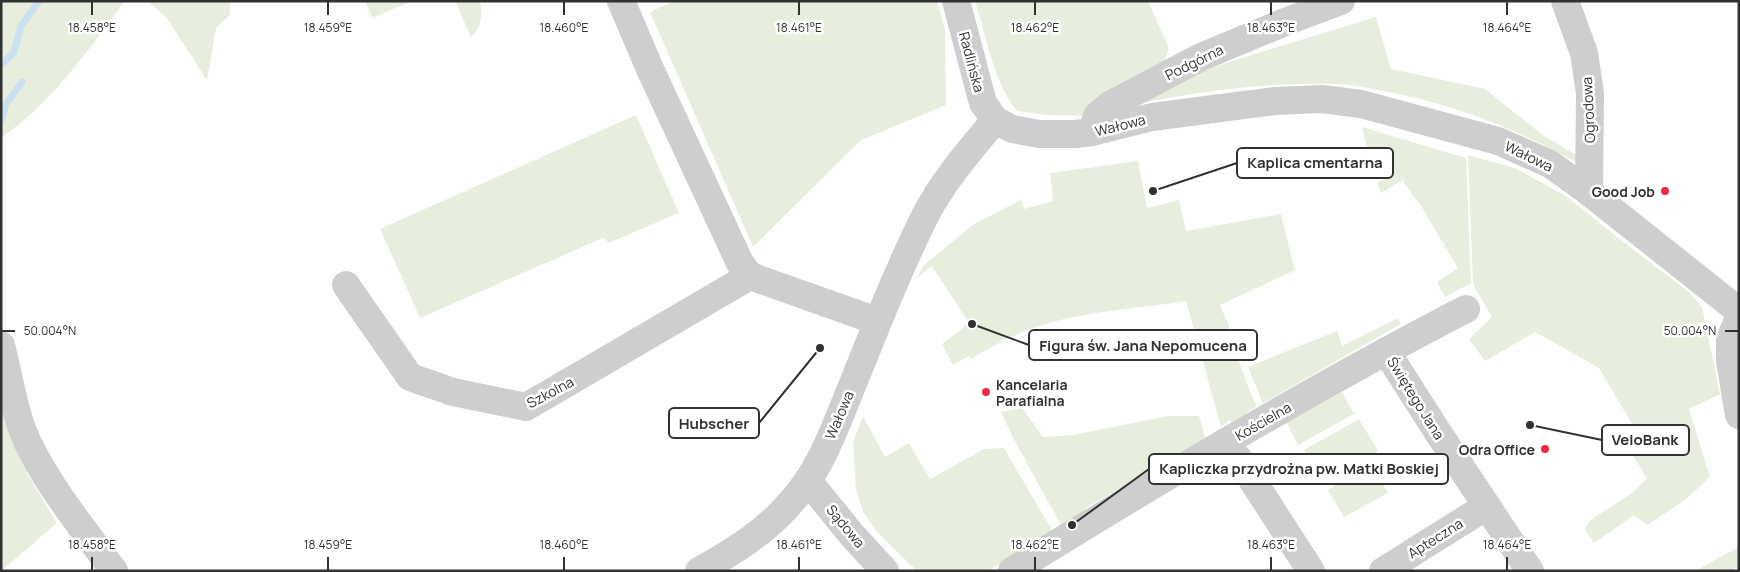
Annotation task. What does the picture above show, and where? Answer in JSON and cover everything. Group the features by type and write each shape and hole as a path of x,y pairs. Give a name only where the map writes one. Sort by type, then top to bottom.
{"street":[{"path":"621,1 654,78 736,254 750,276 877,321"},
{"name":"Radlińska","path":"956,1 980,92 984,103 995,120"},
{"name":"Podgórna","path":"1092,132 1097,116 1110,105 1281,12 1341,1"},
{"name":"Ogrodowa","path":"1564,1 1584,53 1590,93 1589,192"},
{"name":"Wałowa","path":"699,571 725,557 773,522 808,481 832,433 877,321 925,216 944,186 995,120 1012,129 1025,132 1074,134 1092,132 1152,117 1217,107 1275,101 1322,99 1370,106 1498,141 1550,164 1589,192 1739,311"},
{"name":"Szkolna","path":"346,285 410,377 453,392 526,407 750,276"},
{"name":"Kościelna","path":"1012,571 1221,445 1386,351 1466,308"},
{"path":"1739,318 1730,339 1730,360 1739,415"},
{"path":"1,345 16,407 31,451 48,479 114,571"},
{"name":"Świętego Jana","path":"1386,351 1530,571"},
{"path":"1221,445 1238,458 1311,571"},
{"name":"Sądowa","path":"808,481 852,535 886,571"},
{"name":"Apteczna","path":"1383,571 1487,506"}],"green space":[{"path":"1,1 125,1 83,57 53,92 20,124 1,138"},
{"path":"147,1 230,1 230,15 216,28 207,80 166,17"},
{"path":"365,1 412,1 372,18"},
{"path":"455,1 480,1 480,21 475,33 471,37"},
{"path":"675,1 937,1 945,30 946,105 861,140 753,247 650,12"},
{"path":"975,1 1148,1 1169,48 1163,67 1084,116 1046,115 1017,111 1002,87"},
{"path":"1376,17 1391,69 1485,89 1544,136 1582,158 1579,164 1508,129 1459,110 1408,96 1360,86 1286,84 1235,88 1134,105 1186,77"},
{"path":"636,115 679,213 608,243 605,237 420,318 380,229"},
{"path":"1362,127 1466,158 1471,283 1445,297 1437,282 1458,268 1421,205 1403,180 1381,193 1377,182 1390,178 1385,153 1369,156"},
{"path":"1468,155 1515,168 1566,196 1689,292 1702,307 1720,394 1689,409 1710,477 1685,500 1647,525 1634,515 1594,543 1585,530 1589,521 1632,493 1647,478 1628,448 1635,429 1599,368 1535,332 1485,361 1469,339 1492,317 1473,284"},
{"path":"1138,161 1147,208 1179,200 1186,231 1281,214 1295,270 1220,305 1235,341 1234,349 1257,406 1246,413 1245,422 1235,427 1230,420 1221,427 1186,301 1073,317 1054,322 1019,334 970,359 969,356 953,365 942,344 969,323 932,266 917,278 923,266 974,224 1021,200 1024,209 1053,201 1050,173"},
{"path":"1398,318 1401,324 1263,403 1248,367 1337,331 1342,346"},
{"path":"1342,392 1354,414 1298,445 1286,422"},
{"path":"1,405 32,466 26,472 57,523 1,571"},
{"path":"1022,408 1043,437 1073,435 1168,416 1199,416 1206,440 1087,507 1062,527 1013,438 1001,412"},
{"path":"863,416 885,457 909,443 930,479 984,449 1004,448 1053,532 988,571 917,571 876,531 863,511 856,490 853,442"},
{"path":"1359,419 1378,451 1322,485 1304,450"},
{"path":"1372,464 1388,493 1344,517 1328,490"},
{"path":"1739,547 1739,566 1730,571 1695,571"}],"waterway":[{"path":"1,65 14,52 21,26 39,1"},
{"path":"1,120 6,104 22,82"}],"place":[{"name":"Kaplica cmentarna","path":"1153,191"},
{"name":"Good Job","path":"1665,191"},
{"name":"Figura św. Jana Nepomucena","path":"972,324"},
{"name":"Hubscher","path":"820,348"},
{"name":"Kancelaria Parafialna","path":"986,392"},
{"name":"VeloBank","path":"1530,425"},
{"name":"Odra Office","path":"1545,449"},
{"name":"Kapliczka przydrożna pw. Matki Boskiej","path":"1072,525"}]}
